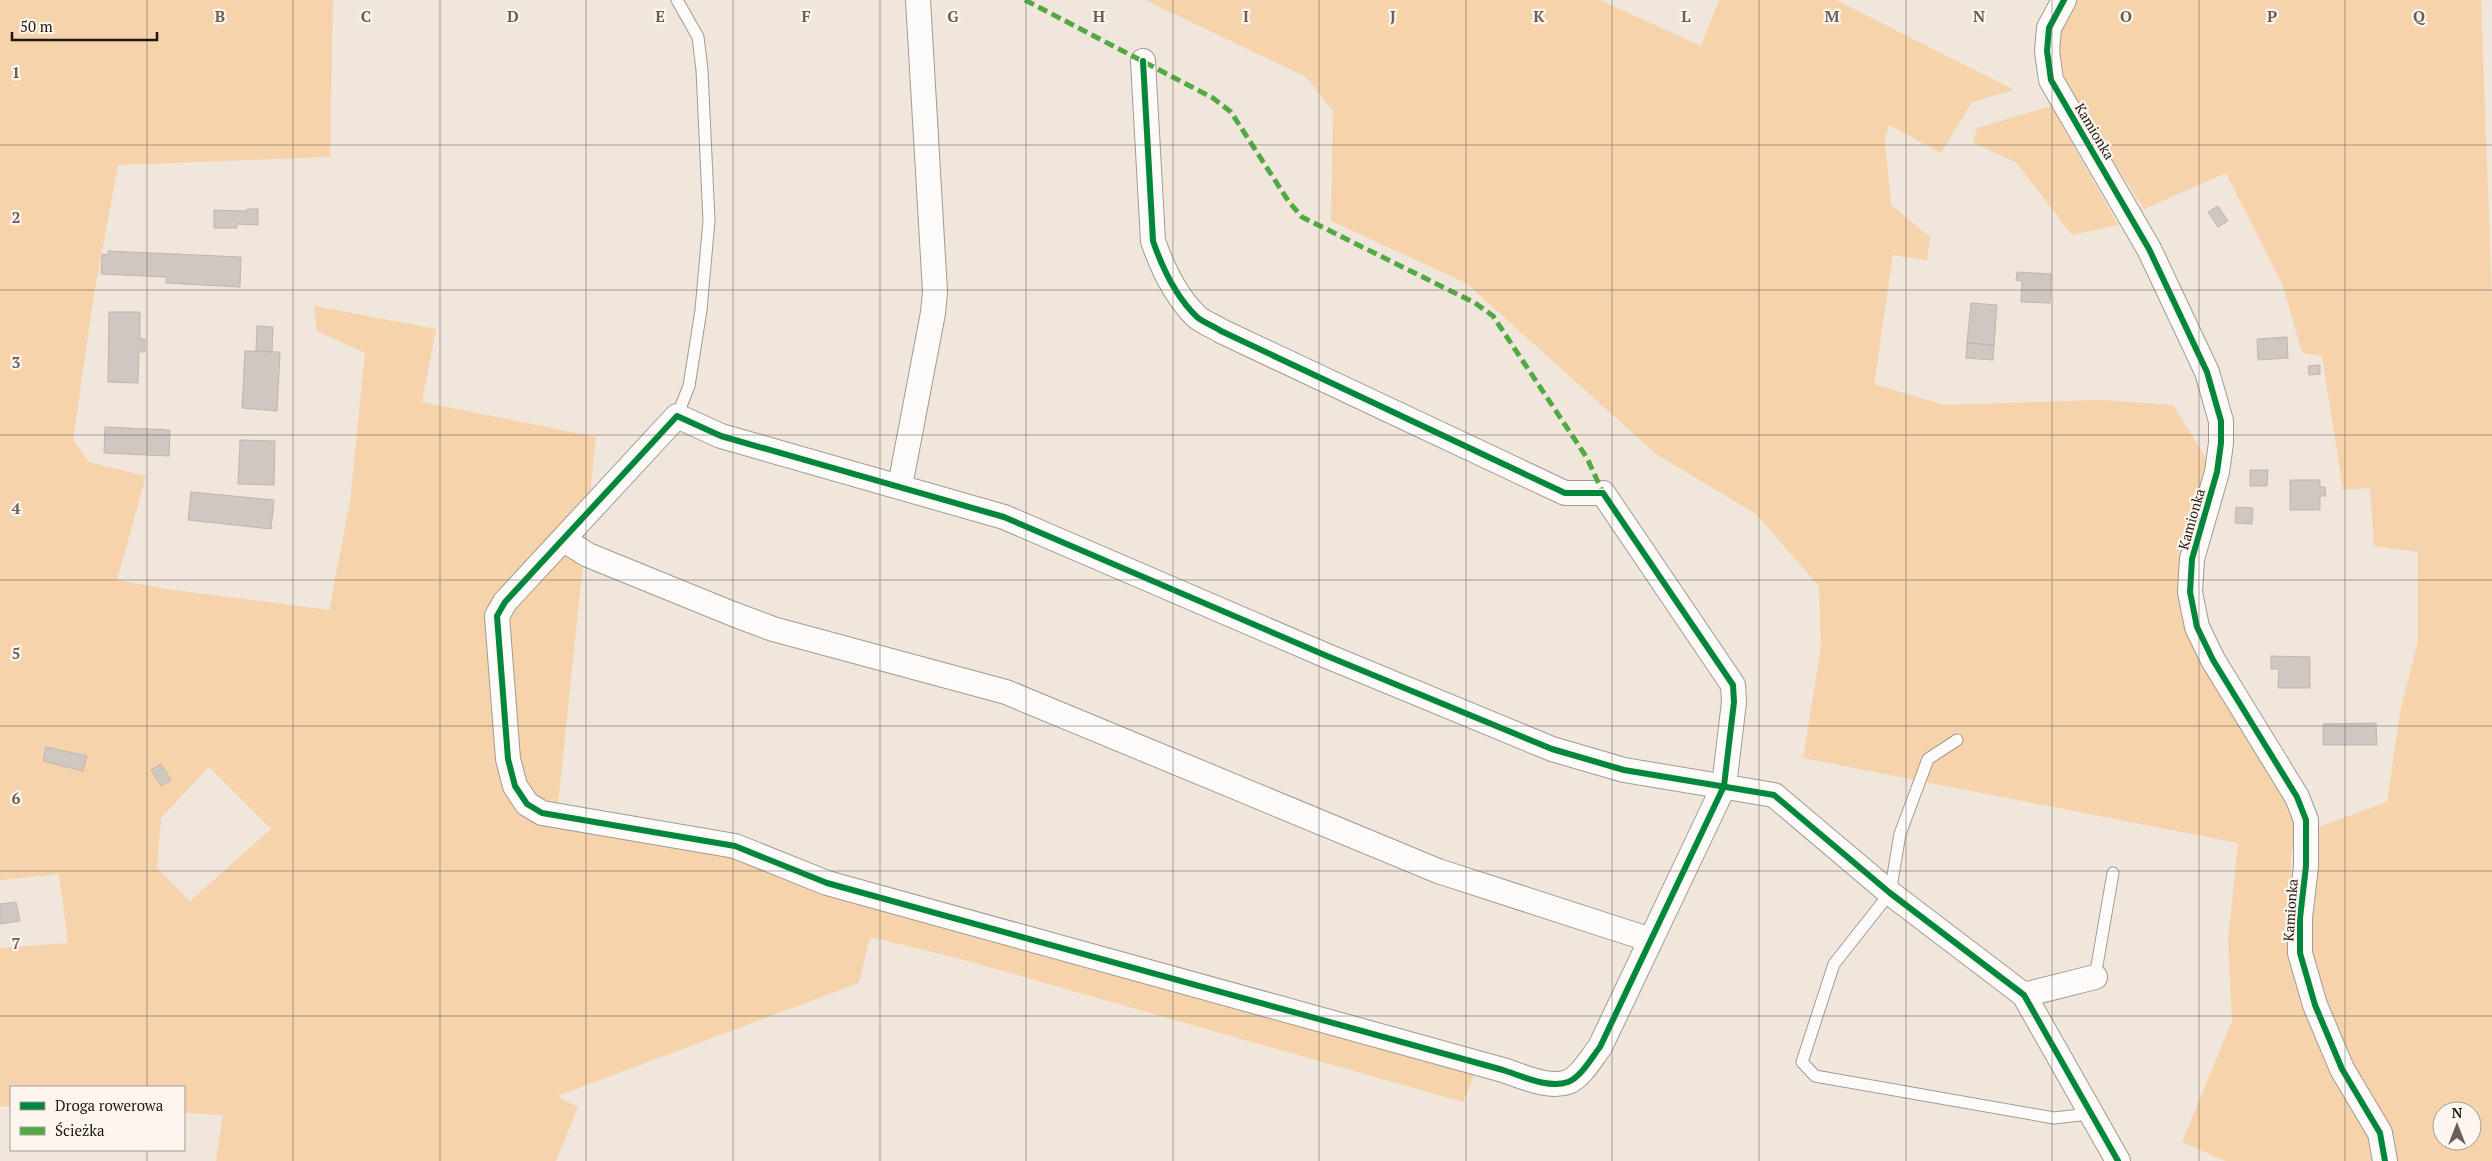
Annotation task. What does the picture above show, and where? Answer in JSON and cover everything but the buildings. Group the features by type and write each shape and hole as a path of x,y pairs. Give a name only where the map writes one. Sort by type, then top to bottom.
{"street":[{"path":"900,486 932,323 935,292 918,0"},
{"name":"Kamionka","path":"2064,0 2049,28 2047,51 2051,80 2149,248 2207,372 2222,421 2217,472 2192,559 2190,592 2196,627 2213,660 2297,797 2306,820 2306,866 2300,918 2300,953 2315,1005 2342,1069 2380,1133 2385,1161"},
{"path":"1143,61 1153,241 1159,259 1186,303 1198,318 1221,331 1565,493 1603,493 1733,685 1734,702 1724,786 1600,1046 1579,1073 1569,1082 1537,1082 1503,1070 827,883 735,846 542,813 527,804 515,786 508,759 497,616 505,602 677,416 722,436 1004,517 1336,660 1552,749 1624,770 1724,786 1774,795 1890,893 2024,995 2089,1114 2118,1161"},
{"path":"564,540 588,555 773,629 1006,692 1438,871 1651,940"},
{"path":"2024,995 2095,977"}],"lane":[{"path":"677,0 698,37 702,70 708,221 701,310 689,386 677,416"},
{"path":"1957,740 1928,759 1900,834 1890,893 1834,964 1802,1062 1815,1076 1825,1078 2054,1118 2089,1114"},
{"path":"2095,977 2113,873"}],"shaded area":[{"path":"0,0 333,0 330,157 118,165 94,295 73,439 89,462 146,476 117,580 166,589 329,610 350,502 365,353 317,331 314,306 436,329 422,402 596,437 558,805 1479,1064 1463,1102 957,958 870,937 859,983 557,1096 578,1107 556,1161 216,1161 223,1115 185,1113 185,1086 10,1086 10,1107 0,1106 0,948 68,943 59,874 0,880","holes":["209,767 271,829 190,901 157,868 161,818"]},
{"path":"1145,0 1600,0 1701,46 1719,0 1836,0 2014,90 1972,102 1941,153 1889,125 1885,141 1891,205 1930,237 1927,260 1893,255 1874,384 1944,405 2100,400 2173,405 2209,463 2190,628 2297,824 2291,857 2290,951 2376,1154 2376,1161 2225,1161 2182,1142 2232,1021 2228,939 2238,843 1803,758 1821,648 1819,586 1756,514 1656,454 1466,283 1331,221 1333,111 1306,77"},
{"path":"2077,0 2481,0 2492,300 2492,1161 2390,1161 2347,1067 2307,953 2313,829 2387,802 2400,712 2418,641 2418,552 2374,546 2370,488 2343,490 2322,356 2302,353 2283,286 2226,173 2144,209 2073,99 2057,57 2060,22"},
{"path":"2051,106 2118,225 2072,235 2017,163 1973,143 1977,128"}],"marked path":[{"path":"1025,0 1213,98 1231,112 1289,202 1302,217 1475,303 1493,316 1587,458 1603,493"}],"cycle path":[{"path":"2064,0 2049,28 2047,51 2051,80 2149,249 2207,372 2221,421 2221,443 2217,472 2192,559 2190,592 2197,627 2213,660 2297,797 2306,820 2306,866 2300,918 2300,953 2315,1005 2342,1069 2380,1133 2385,1161"},
{"path":"1143,61 1153,241 1171,282 1183,301 1197,317 1221,331 1565,493 1603,493 1733,685 1734,702 1724,786 1600,1047 1586,1066 1568,1082 1552,1084 1535,1081 1503,1070 827,883 735,846 542,813 527,804 515,786 508,759 497,616 505,602 677,416 721,436 1004,517 1327,656 1552,749 1624,770 1774,795 1890,893 2024,995 2118,1161"}]}
